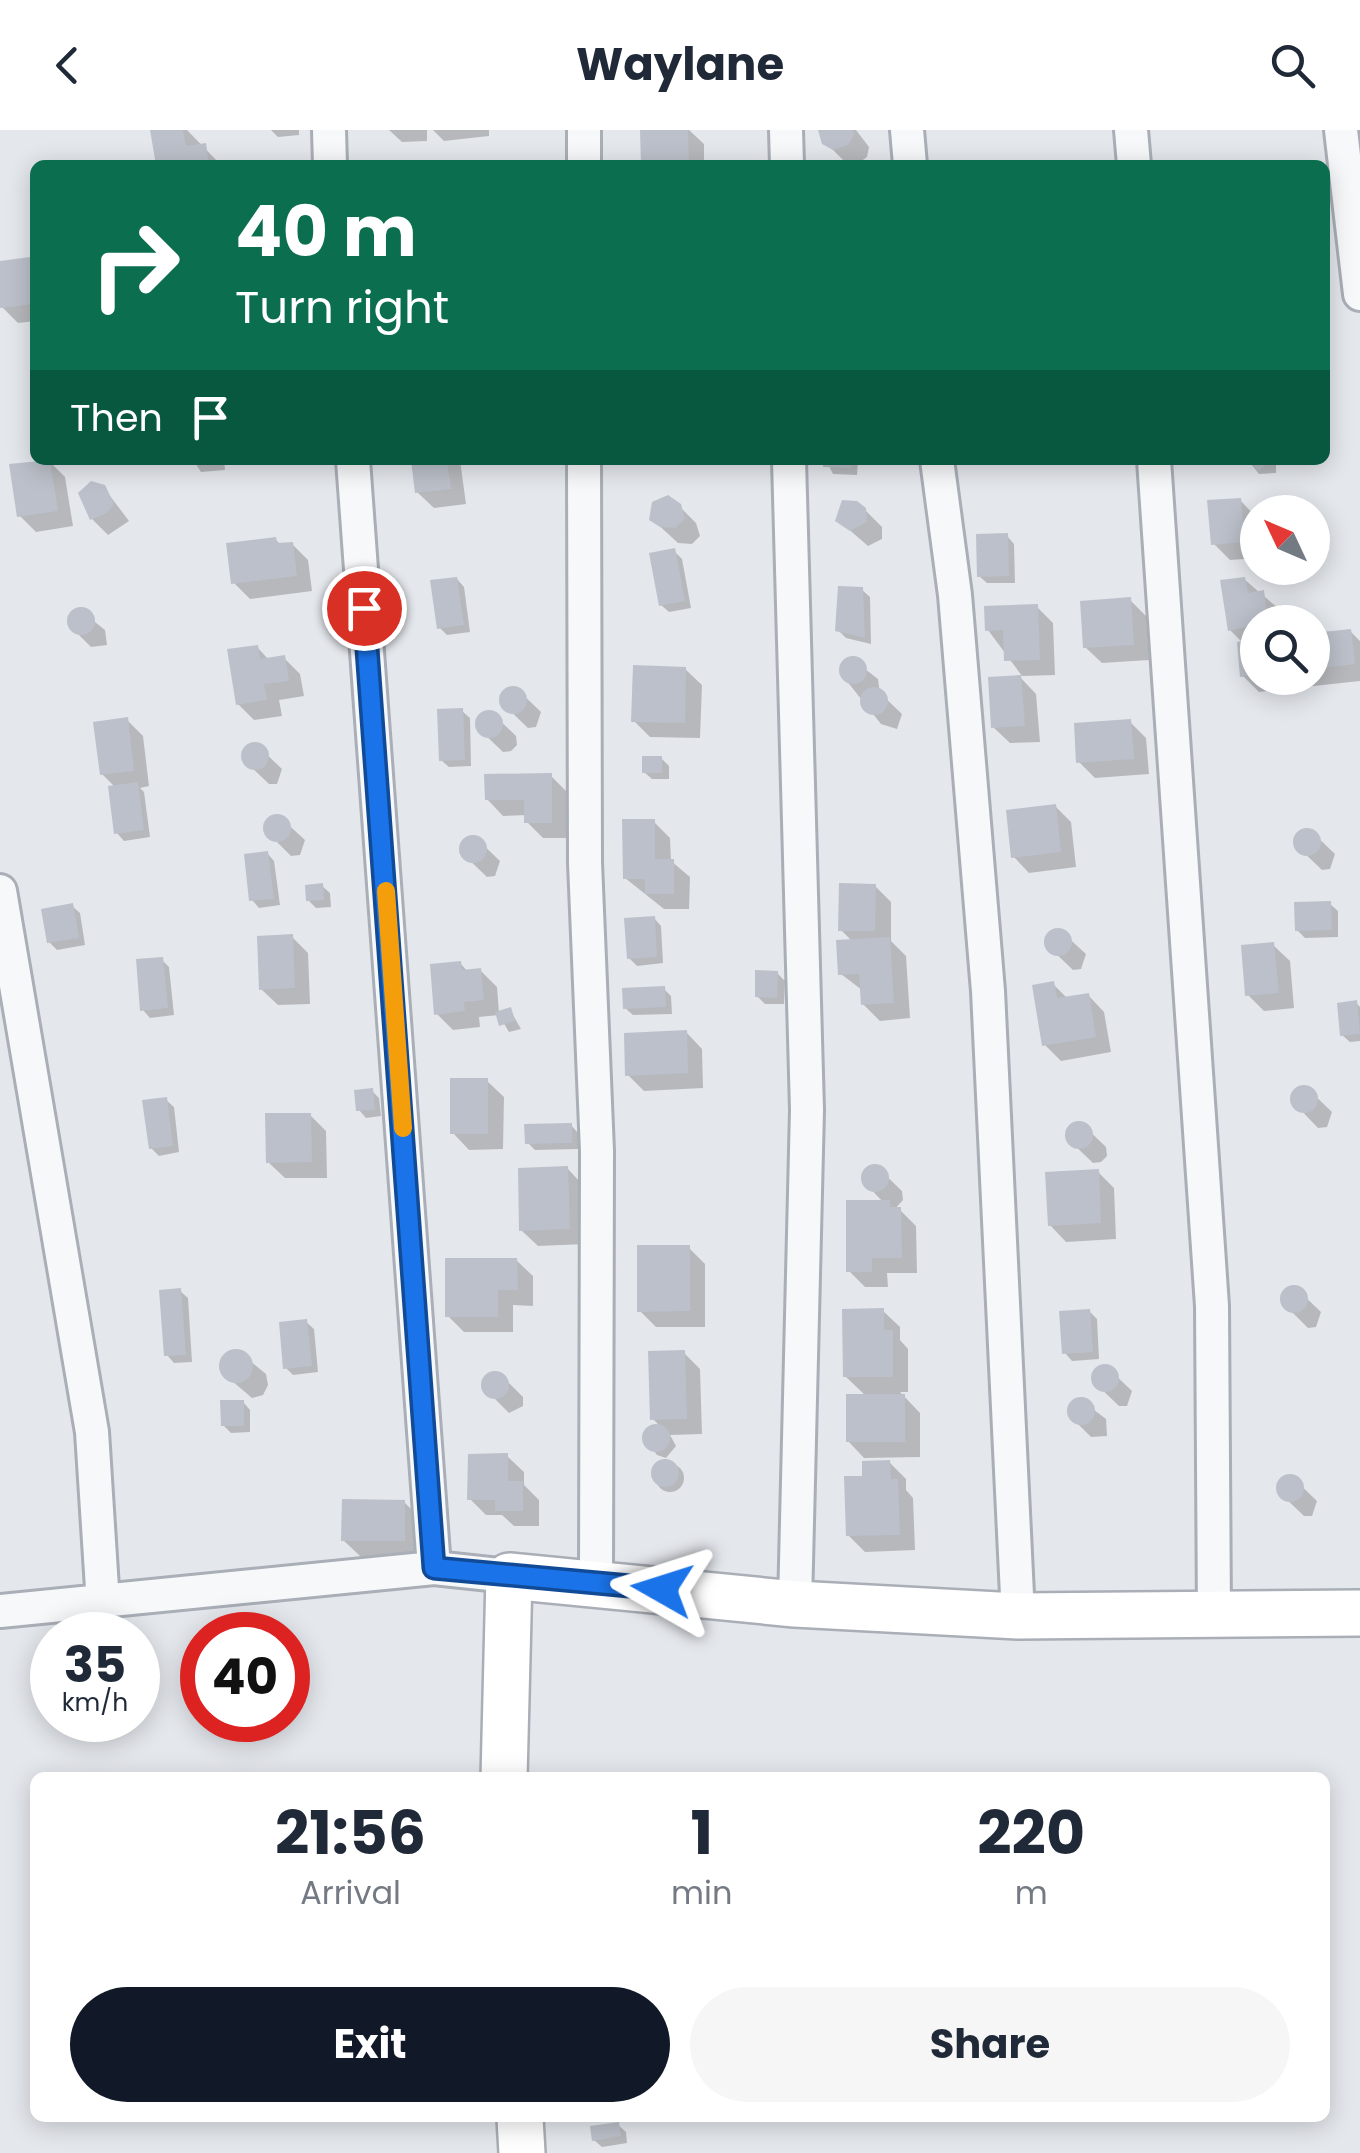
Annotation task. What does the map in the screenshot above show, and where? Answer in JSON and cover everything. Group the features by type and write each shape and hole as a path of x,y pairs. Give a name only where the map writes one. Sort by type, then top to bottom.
{"street":[{"path":"329,130 330,160"},
{"path":"584,130 584,160"},
{"path":"786,130 786,160"},
{"path":"907,130 910,160"},
{"path":"1131,130 1134,160"},
{"path":"1341,130 1360,294"},
{"path":"353,465 434,1568"},
{"path":"584,465 585,863 597,1151 596,1581"},
{"path":"789,465 807,1110 795,1604"},
{"path":"938,465 955,595 988,991 1018,1616"},
{"path":"1154,465 1212,1306 1214,1617"},
{"path":"0,891 92,1432 103,1604"},
{"path":"0,1611 103,1604 434,1568 596,1581 795,1604 1018,1616 1360,1613"},
{"path":"504,1772 509,1576"},
{"path":"520,2122 522,2153"}],"building":[{"path":"150,130 183,130 186,146 206,143 208,160 155,160"},
{"path":"640,130 688,130 689,160 641,160"},
{"path":"818,130 853,130 854,135 848,145 833,150 822,144"},
{"path":"30,257 30,305 0,308 0,261"},
{"path":"9,464 51,465 58,511 17,517"},
{"path":"412,465 448,465 451,489 415,493"},
{"path":"823,465 851,465 851,468"},
{"path":"91,481 105,485 114,504 107,513 90,520 78,493"},
{"path":"668,495 681,504 685,519 675,528 660,527 649,520 652,502"},
{"path":"1240,498 1240,542 1211,545 1207,500"},
{"path":"842,500 857,501 866,508 867,522 850,531 835,521"},
{"path":"1008,533 1009,576 977,577 976,534"},
{"path":"276,537 277,543 293,542 297,576 231,584 226,543"},
{"path":"675,548 685,601 659,606 649,553"},
{"path":"457,577 464,625 437,629 430,580"},
{"path":"1240,578 1240,585 1246,585 1248,593 1264,590 1266,605 1240,605 1240,628 1228,631 1220,580"},
{"path":"838,586 863,587 865,638 835,631"},
{"path":"1131,597 1134,645 1083,648 1080,601"},
{"path":"1038,604 1040,660 1004,661 1003,630 985,631 984,606"},
{"path":"81,607 91,611 95,621 91,631 81,635 71,631 67,621 71,611"},
{"path":"1351,629 1355,664 1330,667 1330,631"},
{"path":"258,645 260,659 285,655 289,681 264,684 267,700 236,705 227,649"},
{"path":"853,656 863,660 867,670 863,680 853,684 843,680 839,670 843,660"},
{"path":"633,665 686,667 685,723 631,722"},
{"path":"1021,675 1025,726 991,728 988,677"},
{"path":"513,686 523,690 527,700 523,710 513,714 503,710 499,700 503,690"},
{"path":"874,687 884,691 888,701 884,711 874,715 864,711 860,701 864,691"},
{"path":"463,708 465,760 439,761 437,709"},
{"path":"489,710 499,714 503,724 499,734 489,738 479,734 475,724 479,714"},
{"path":"128,717 134,771 100,775 93,722"},
{"path":"1131,719 1134,759 1076,763 1074,723"},
{"path":"255,742 265,746 269,756 265,766 255,770 245,766 241,756 245,746"},
{"path":"642,756 662,756 662,773 642,773"},
{"path":"552,773 552,823 524,823 524,800 485,800 484,774"},
{"path":"138,782 144,830 114,834 108,786"},
{"path":"1056,804 1061,852 1011,858 1006,810"},
{"path":"277,814 287,818 291,828 287,838 277,842 267,838 263,828 267,818"},
{"path":"622,819 655,819 655,859 674,859 674,894 645,894 645,879 623,879"},
{"path":"1307,828 1317,832 1321,842 1317,852 1307,856 1297,852 1293,842 1297,832"},
{"path":"473,835 483,839 487,849 483,859 473,863 463,859 459,849 463,839"},
{"path":"268,851 274,899 249,901 244,854"},
{"path":"323,883 324,900 306,901 305,885"},
{"path":"839,883 876,884 875,931 838,931"},
{"path":"1331,901 1332,930 1295,931 1294,902"},
{"path":"73,903 79,938 47,943 41,909"},
{"path":"655,916 657,957 627,959 624,918"},
{"path":"1058,928 1068,932 1072,942 1068,952 1058,956 1048,952 1044,942 1048,932"},
{"path":"293,934 295,988 259,990 257,936"},
{"path":"890,937 894,1003 861,1005 859,974 838,975 836,940"},
{"path":"1274,942 1279,993 1245,996 1241,945"},
{"path":"163,957 168,1008 140,1011 136,959"},
{"path":"461,961 462,970 481,968 484,1000 464,1002 465,1011 434,1015 430,964"},
{"path":"755,970 778,971 777,998 755,997"},
{"path":"1054,981 1057,998 1089,993 1096,1037 1042,1046 1032,985"},
{"path":"665,986 666,1007 623,1009 622,988"},
{"path":"1357,1000 1360,1034 1340,1036 1337,1003"},
{"path":"511,1007 515,1021 499,1026 495,1012"},
{"path":"687,1030 688,1073 625,1076 624,1033"},
{"path":"450,1078 488,1078 488,1134 450,1134"},
{"path":"1304,1085 1314,1089 1318,1099 1314,1109 1304,1113 1294,1109 1290,1099 1294,1089"},
{"path":"373,1088 375,1110 356,1111 354,1090"},
{"path":"167,1097 173,1146 149,1149 142,1100"},
{"path":"265,1113 311,1113 312,1162 266,1163"},
{"path":"1079,1121 1089,1125 1093,1135 1089,1145 1079,1149 1069,1145 1065,1135 1069,1125"},
{"path":"572,1123 572,1143 525,1144 524,1124"},
{"path":"875,1164 885,1168 889,1178 885,1188 875,1192 865,1188 861,1178 865,1168"},
{"path":"568,1166 570,1229 519,1231 518,1168"},
{"path":"1099,1169 1101,1223 1048,1226 1045,1172"},
{"path":"846,1200 890,1200 890,1207 901,1207 902,1258 872,1258 872,1272 846,1272"},
{"path":"637,1245 690,1245 690,1311 637,1312"},
{"path":"445,1258 517,1258 518,1290 498,1290 498,1317 445,1317"},
{"path":"1294,1285 1304,1289 1308,1299 1304,1309 1294,1313 1284,1309 1280,1299 1284,1289"},
{"path":"181,1288 186,1355 164,1356 159,1290"},
{"path":"884,1308 884,1330 893,1330 893,1377 843,1377 842,1309"},
{"path":"1090,1309 1093,1352 1062,1354 1059,1311"},
{"path":"307,1319 312,1366 283,1369 279,1322"},
{"path":"236,1349 248,1354 253,1366 248,1378 236,1383 224,1378 219,1366 224,1354"},
{"path":"685,1350 687,1419 650,1420 648,1351"},
{"path":"1105,1364 1115,1368 1119,1378 1115,1388 1105,1392 1095,1388 1091,1378 1095,1368"},
{"path":"495,1371 505,1375 509,1385 505,1395 495,1399 485,1395 481,1385 485,1375"},
{"path":"846,1394 905,1394 905,1442 846,1442"},
{"path":"1081,1397 1091,1401 1095,1411 1091,1421 1081,1425 1071,1421 1067,1411 1071,1401"},
{"path":"220,1400 244,1400 244,1426 221,1426"},
{"path":"656,1424 666,1428 670,1438 666,1448 656,1452 646,1448 642,1438 646,1428"},
{"path":"508,1453 508,1481 523,1481 523,1511 495,1511 495,1500 467,1500 468,1454"},
{"path":"665,1459 675,1463 679,1473 675,1483 665,1487 655,1483 651,1473 655,1463"},
{"path":"890,1460 891,1479 898,1479 900,1535 846,1536 844,1476 862,1476 862,1461"},
{"path":"1290,1474 1300,1478 1304,1488 1300,1498 1290,1502 1280,1498 1276,1488 1280,1478"},
{"path":"342,1499 405,1500 405,1541 341,1541"},
{"path":"619,2122 621,2136 592,2141 590,2126"}],"slow traffic":[{"path":"386,891 403,1128"}],"route":[{"path":"364,608 434,1568 662,1589"}]}
